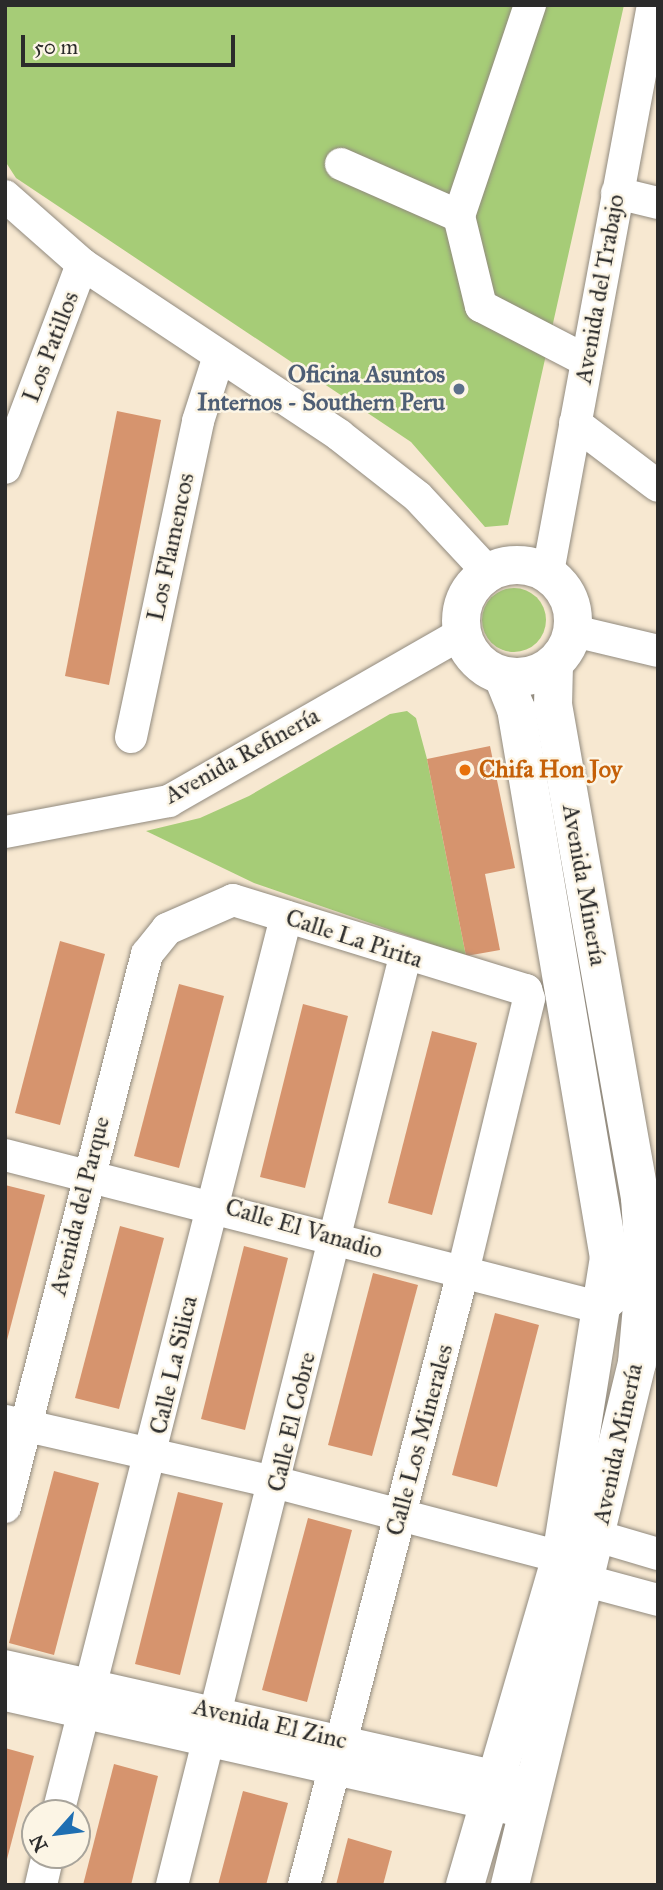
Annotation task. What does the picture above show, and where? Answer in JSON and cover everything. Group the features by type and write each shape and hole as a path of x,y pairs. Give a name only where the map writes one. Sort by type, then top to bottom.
{"main road":[{"path":"518,563 548,572 570,598 574,631 554,666 521,678 503,677 476,661 461,634 462,605 487,571 518,563"},
{"name":"Avenida Minería","path":"465,1885 491,1788 574,1569 597,1536 637,1363 651,1265 553,706 554,666"},
{"name":"Avenida Minería","path":"503,677 516,709 609,1258 574,1569 531,1799 510,1885"}],"street":[{"path":"530,5 458,216 481,306 587,361"},
{"name":"Avenida del Trabajo","path":"548,572 653,5"},
{"path":"341,164 458,216"},
{"path":"617,193 658,203"},
{"path":"5,196 82,264 218,359 369,458 418,497 487,571"},
{"name":"Los Patillos","path":"5,468 82,264"},
{"name":"Los Flamencos","path":"131,737 198,421 218,359"},
{"path":"575,423 658,486"},
{"path":"574,631 658,651"},
{"name":"Avenida Refinería","path":"5,832 169,802 461,634"},
{"name":"Calle La Pirita","path":"180,920 233,901 528,994"},
{"name":"Calle La Silica","path":"62,1799 153,1455 212,1203 286,916"},
{"name":"Avenida del Parque","path":"5,1507 15,1424 147,954 180,920"},
{"name":"Calle El Cobre","path":"172,1885 211,1726 278,1483 405,957"},
{"name":"Calle Los Minerales","path":"304,1885 463,1272 528,994"},
{"name":"Calle El Vanadio","path":"5,1155 212,1203 602,1308"},
{"path":"602,1308 651,1265"},
{"path":"15,1424 278,1483 400,1514 574,1569 658,1600"},
{"path":"597,1536 658,1554"},
{"name":"Avenida El Zinc","path":"5,1666 94,1683 211,1726"},
{"name":"Avenida El Zinc","path":"5,1695 83,1713 211,1726 531,1799"}],"green space":[{"path":"5,5 624,5 508,525 485,527 411,442 16,178 5,161"},
{"path":"514,588 526,590 537,597 544,608 544,632 537,643 526,650 514,652 502,650 491,643 484,632 482,620 484,608 491,597 502,590"},
{"path":"407,711 416,718 427,759 466,956 254,883 146,831 200,818 249,796 390,714"}],"building":[{"path":"117,411 161,420 109,685 65,676"},
{"path":"490,746 515,868 485,874 500,950 466,956 427,759"},
{"path":"60,941 105,954 60,1125 15,1113"},
{"path":"179,984 224,996 179,1168 134,1156"},
{"path":"303,1004 348,1016 305,1188 260,1177"},
{"path":"432,1031 477,1043 432,1215 388,1203"},
{"path":"5,1185 45,1195 6,1344 5,1343"},
{"path":"120,1226 164,1238 119,1409 75,1398"},
{"path":"244,1246 288,1258 245,1430 201,1419"},
{"path":"373,1273 418,1285 372,1456 328,1445"},
{"path":"495,1313 539,1325 497,1487 452,1475"},
{"path":"54,1471 99,1483 54,1655 9,1643"},
{"path":"178,1492 223,1503 180,1675 135,1664"},
{"path":"308,1518 352,1530 307,1702 262,1690"},
{"path":"5,1748 34,1756 5,1863"},
{"path":"114,1764 158,1776 131,1885 83,1885 87,1869 91,1869 91,1854"},
{"path":"243,1791 288,1803 266,1885 218,1885"},
{"path":"348,1838 392,1851 383,1885 336,1885"}],"place":[{"name":"Oficina Asuntos Internos - Southern Peru","path":"459,389"},
{"name":"Chifa Hon Joy","path":"465,770"}]}
